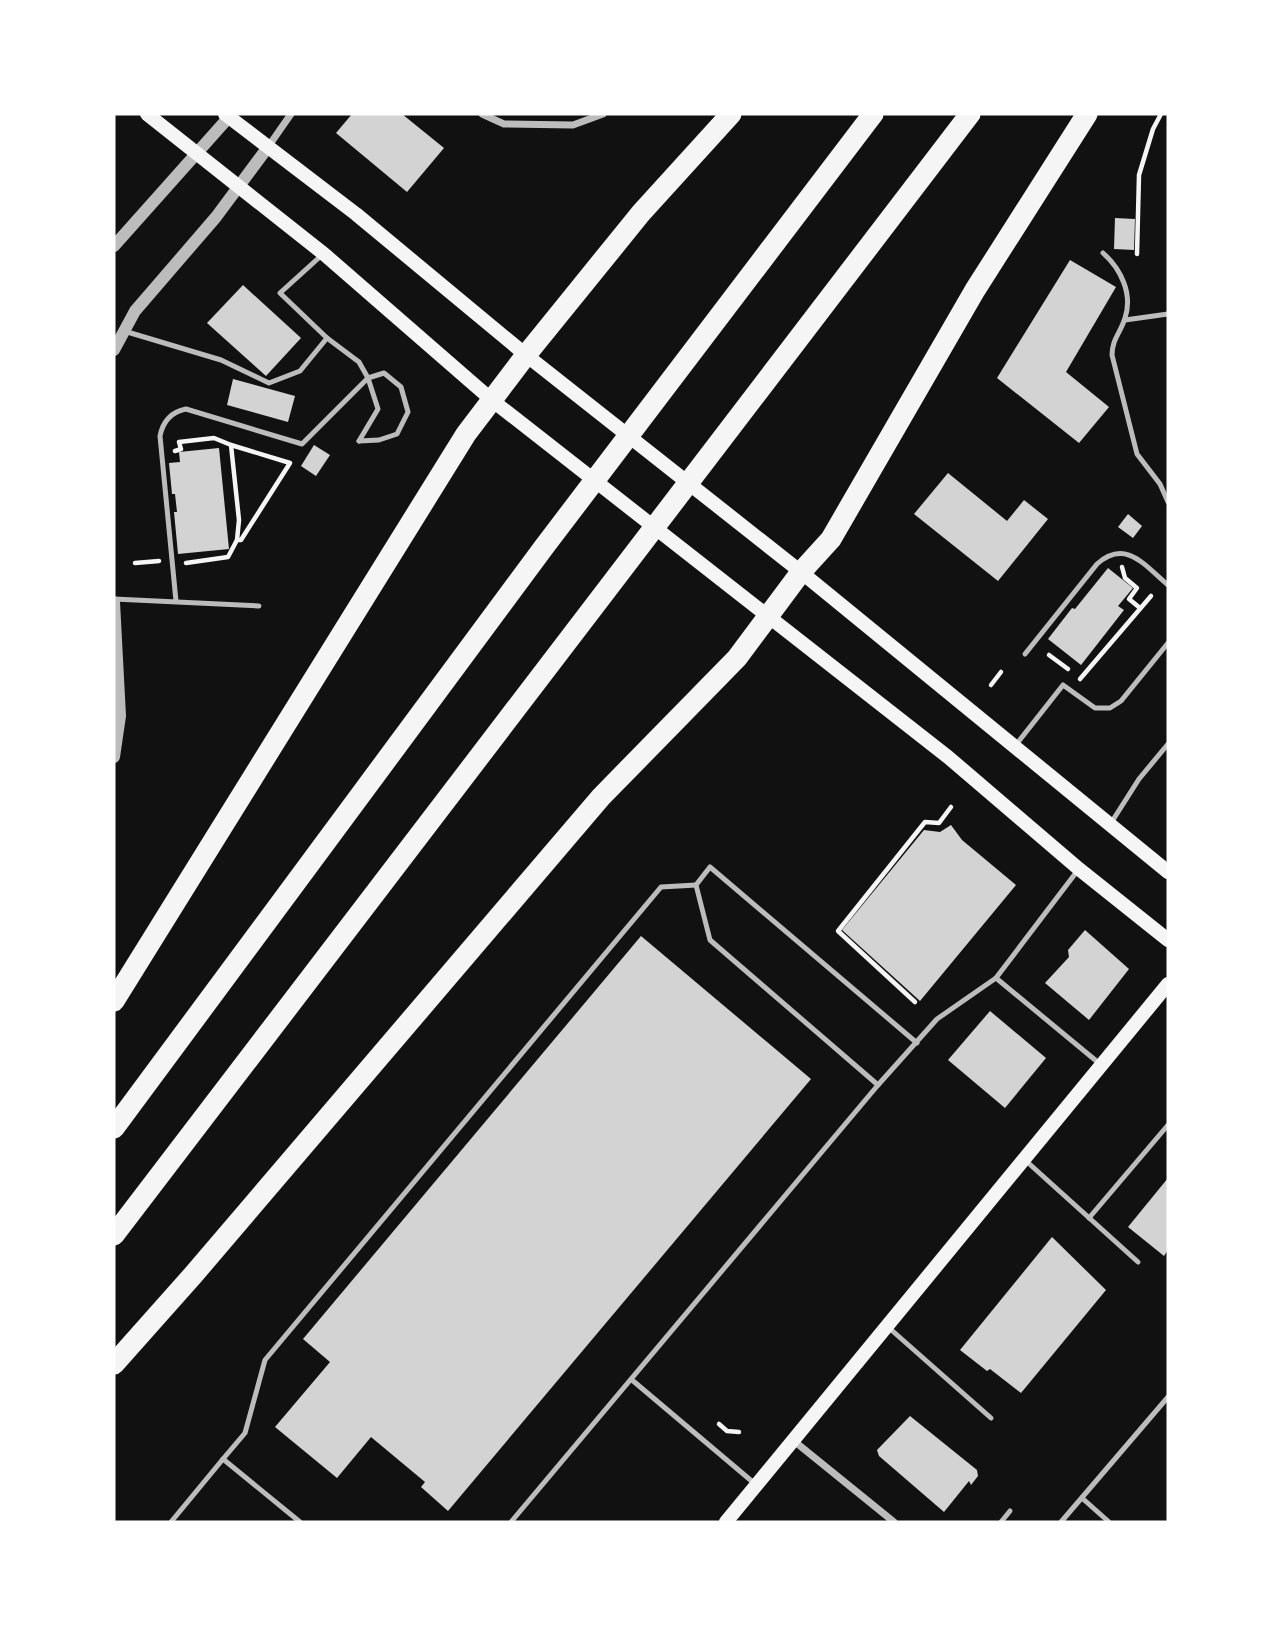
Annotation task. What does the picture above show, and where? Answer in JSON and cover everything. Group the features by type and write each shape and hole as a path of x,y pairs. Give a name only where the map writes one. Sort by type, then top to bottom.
{"highway":[{"path":"114,1002 466,434 641,213 731,114"},
{"path":"114,1128 544,547 873,114"},
{"path":"114,1235 970,114"},
{"path":"114,1364 601,797 737,658 801,572 831,539 975,290 1087,114"}],"main road":[{"path":"147,114 324,254 493,401 948,757 1079,869 1168,940"},
{"path":"228,115 356,214 526,355 801,572 1168,872"},
{"path":"726,1522 1168,984"}],"street":[{"path":"114,350 135,311 240,187 290,114"},
{"path":"482,114 504,124 573,125 603,114"},
{"path":"114,246 228,115"},
{"path":"114,601 120,716 114,757"},
{"path":"794,1441 894,1522"}],"lane":[{"path":"1103,253 1112,260 1125,282 1125,320 1114,339 1112,355 1137,454 1160,484 1168,502"},
{"path":"176,601 160,436 162,426 176,411 186,409 302,444 368,378 384,373 401,387 408,412 397,434 379,440 359,441 377,409 368,378 359,362 327,338 280,293 324,254"},
{"path":"1125,320 1168,314"},
{"path":"124,331 221,360 269,383 300,371 327,338"},
{"path":"1160,484 1168,481"},
{"path":"1025,654 1106,556 1116,552 1134,558 1168,585"},
{"path":"114,601 176,601 259,606"},
{"path":"1014,746 1063,685 1095,708 1110,708 1121,701 1168,643"},
{"path":"1111,823 1139,779 1168,744"},
{"path":"172,1522 245,1433 265,1360 661,887 695,885 710,867 917,1043"},
{"path":"511,1522 878,1085 937,1019 996,978 1079,869"},
{"path":"695,885 710,940 878,1085"},
{"path":"996,978 1102,1066"},
{"path":"1089,1218 1168,1125"},
{"path":"1025,1160 1138,1262"},
{"path":"887,1327 991,1418"},
{"path":"632,1380 757,1485"},
{"path":"1061,1522 1168,1398"},
{"path":"223,1459 300,1522"},
{"path":"1082,1498 1109,1522"},
{"path":"1001,1522 1010,1511"}],"path":[{"path":"1137,254 1139,175 1153,129 1161,114"},
{"path":"161,453 180,449 179,442 214,438 290,463 241,540 237,540"},
{"path":"182,564 228,557 237,540 239,520 231,445"},
{"path":"1116,552 1125,578 1137,588 1129,599 1140,608"},
{"path":"135,563 164,560"},
{"path":"1049,655 1082,680 1151,596"},
{"path":"991,685 1001,672"},
{"path":"915,1002 838,931 925,822 939,823 951,807"},
{"path":"719,1424 727,1431 739,1432"}],"building":[{"path":"352,114 402,114 444,148 407,192 336,133"},
{"path":"1115,218 1135,219 1134,250 1114,249"},
{"path":"1070,260 1116,287 1066,372 1109,407 1079,443 997,378"},
{"path":"243,285 301,338 266,376 207,323"},
{"path":"233,379 295,396 288,422 227,405"},
{"path":"314,445 330,455 316,476 301,466"},
{"path":"219,448 229,549 178,554 174,512 177,512 169,463 180,462 179,452"},
{"path":"948,473 1007,521 1024,500 1048,519 998,581 914,514"},
{"path":"1128,514 1142,526 1133,538 1118,527"},
{"path":"1108,568 1133,588 1118,606 1124,610 1081,665 1048,639"},
{"path":"951,825 962,840 1016,885 920,1001 842,930 924,830 940,832"},
{"path":"1085,930 1129,969 1089,1020 1045,983 1069,957 1068,950"},
{"path":"641,936 811,1079 448,1511 421,1487 425,1482 371,1437 337,1478 275,1427 330,1362 303,1339"},
{"path":"990,1011 1046,1058 1005,1108 948,1060"},
{"path":"1168,1178 1168,1250 1164,1256 1128,1227"},
{"path":"1052,1237 1106,1290 1021,1393 960,1350"},
{"path":"910,1416 977,1470 978,1476 971,1485 969,1481 944,1512 879,1456 877,1450"}]}
